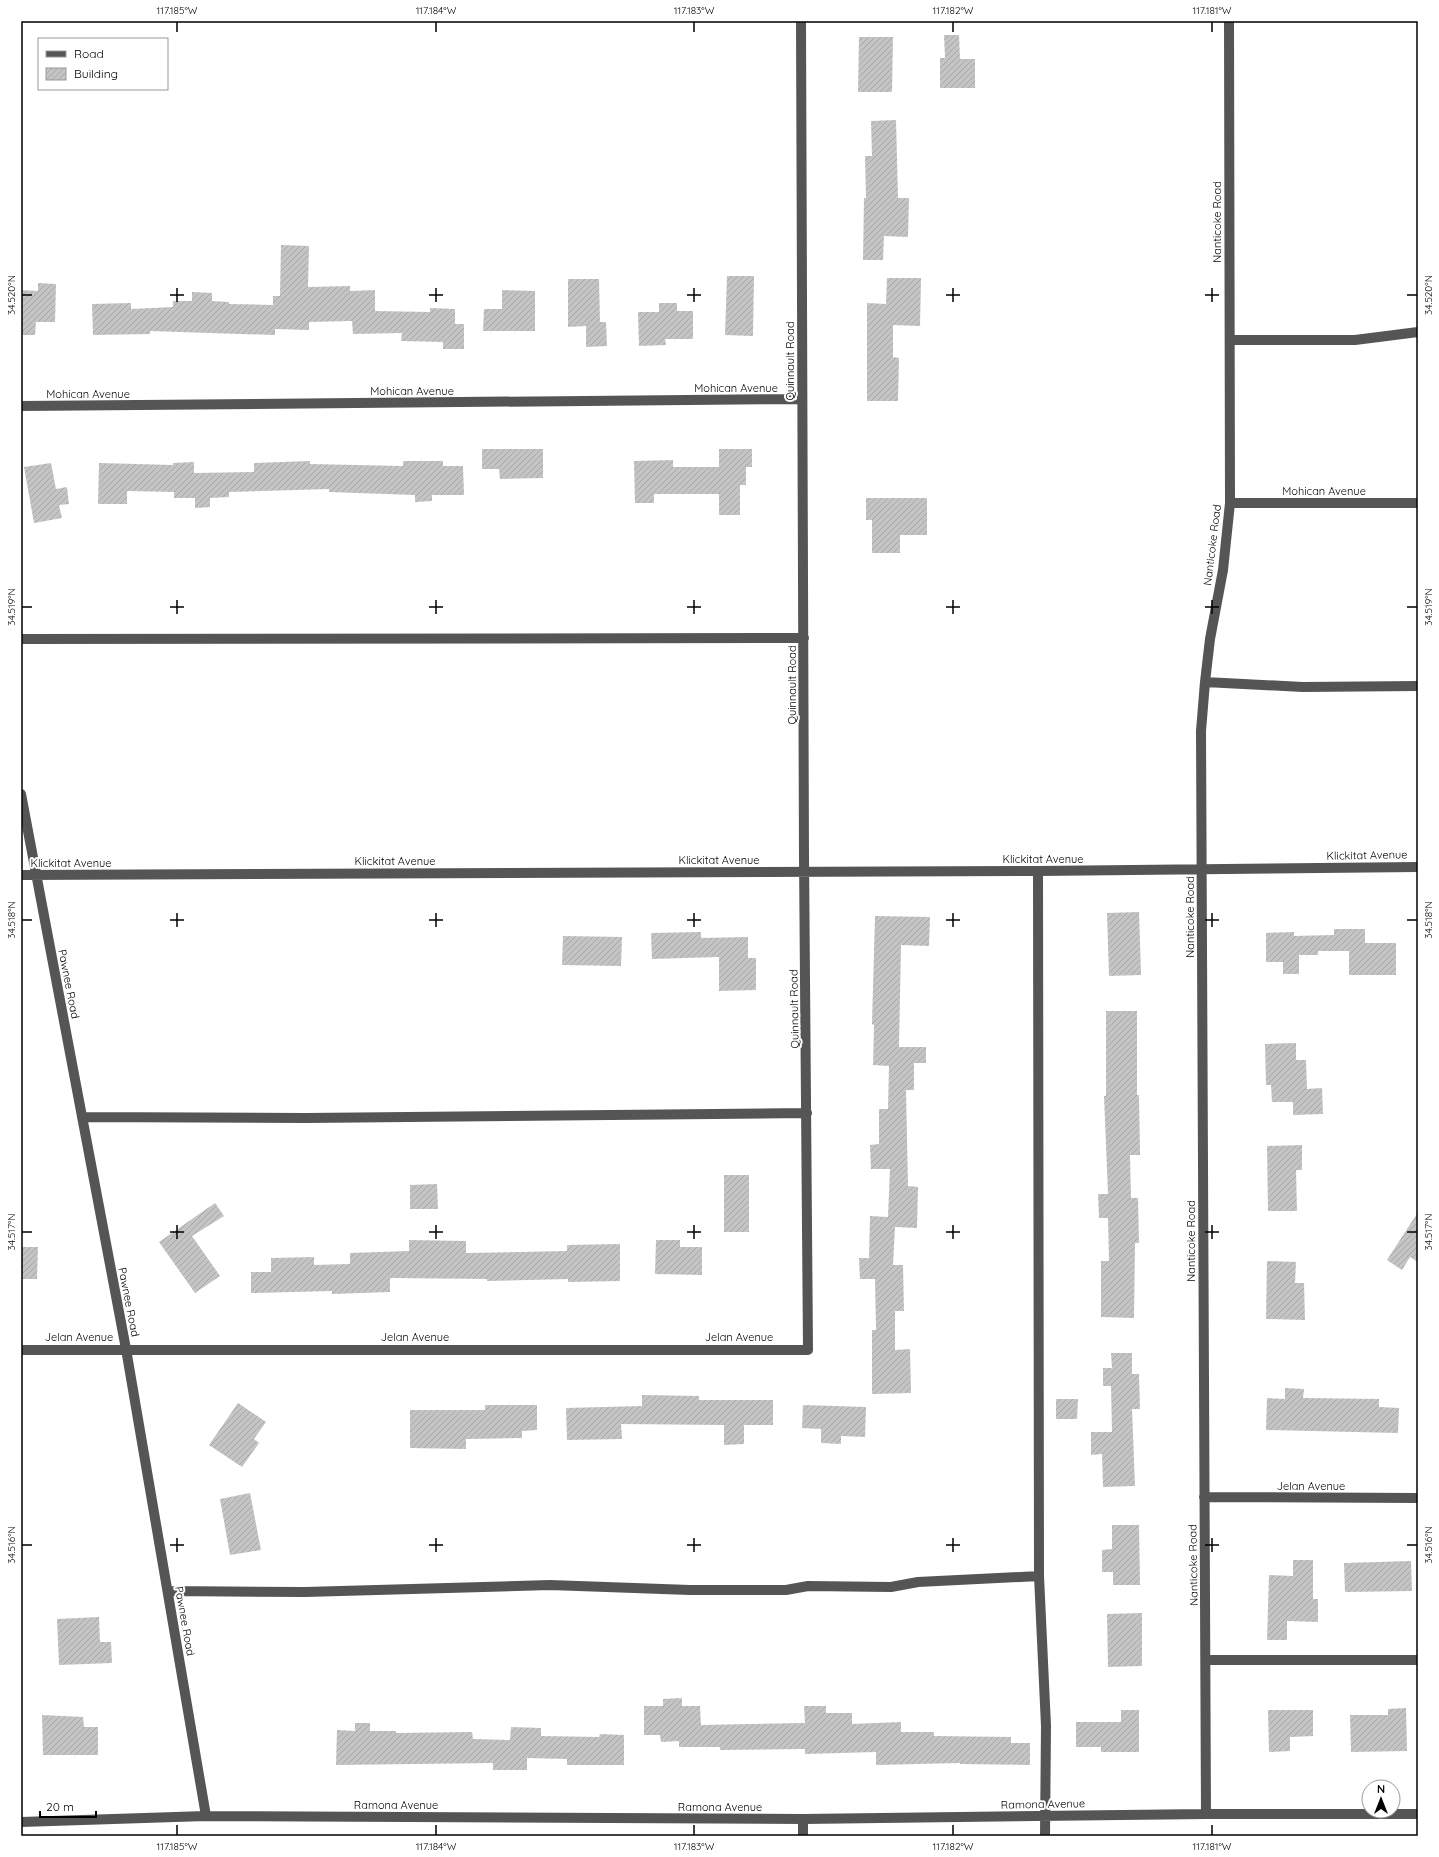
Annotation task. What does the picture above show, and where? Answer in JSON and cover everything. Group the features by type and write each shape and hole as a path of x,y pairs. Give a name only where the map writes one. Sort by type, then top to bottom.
{"street":[{"name":"Quinnault Road","path":"801,21 804,871 808,1350"},
{"name":"Nanticoke Road","path":"1206,1814 1201,731 1204,682 1210,638 1223,570 1230,503 1229,21"},
{"path":"1230,340 1354,340 1418,332"},
{"name":"Mohican Avenue","path":"21,406 802,400"},
{"name":"Mohican Avenue","path":"1230,503 1418,503"},
{"path":"21,639 804,638"},
{"path":"1204,682 1303,687 1418,686"},
{"name":"Pawnee Road","path":"21,794 35,875 126,1349 206,1816"},
{"name":"Klickitat Avenue","path":"21,875 1038,871 1418,867"},
{"path":"1038,871 1039,1576 1046,1726 1045,1836"},
{"path":"82,1117 314,1118 807,1113"},
{"name":"Jelan Avenue","path":"21,1350 808,1350"},
{"name":"Jelan Avenue","path":"1204,1497 1418,1498"},
{"path":"168,1591 312,1592 542,1586 683,1590 786,1590 808,1586 891,1587 918,1582 1039,1576"},
{"path":"1206,1660 1418,1660"},
{"name":"Ramona Avenue","path":"21,1822 206,1816 802,1819 1206,1814 1418,1814"},
{"path":"802,1819 803,1836"}],"building":[{"path":"944,35 959,35 960,59 975,59 975,88 940,88 940,58 945,58"},
{"path":"859,37 893,37 892,92 858,92"},
{"path":"896,120 898,198 909,198 908,237 884,236 883,260 863,260 864,198 866,198 865,156 872,156 871,121"},
{"path":"281,245 309,246 308,287 350,286 350,291 375,290 375,311 430,312 430,308 455,309 455,324 464,324 464,349 443,349 443,342 401,341 402,333 353,334 352,321 309,322 309,330 275,329 275,335 150,331 150,334 93,335 92,304 131,303 131,309 173,307 173,301 192,301 192,292 212,293 212,301 229,302 229,304 273,305 273,296 280,296"},
{"path":"727,276 754,276 753,336 725,335"},
{"path":"887,278 921,278 920,326 893,325 893,357 899,358 898,401 867,401 867,303 886,304"},
{"path":"568,279 599,279 600,322 606,322 607,346 586,347 586,326 568,327"},
{"path":"38,283 56,284 55,322 36,322 35,335 21,335 21,290 38,291"},
{"path":"502,290 535,291 535,331 483,331 484,309 502,309"},
{"path":"659,303 677,303 677,311 693,311 693,339 665,339 666,345 639,346 638,312 659,312"},
{"path":"482,449 543,449 543,478 500,479 499,469 482,469"},
{"path":"719,449 752,449 752,467 746,467 746,485 740,485 740,515 719,515 719,494 654,494 654,503 635,503 634,461 673,460 673,467 719,467"},
{"path":"310,461 310,464 403,466 403,461 443,461 443,466 463,466 464,495 432,495 432,501 415,502 415,495 329,492 329,489 229,492 229,497 210,498 210,507 195,508 195,498 174,498 174,492 127,491 127,504 98,504 99,463 173,465 173,463 194,462 194,473 254,472 254,463"},
{"path":"51,463 56,489 67,487 69,504 59,505 62,518 34,523 24,467"},
{"path":"866,498 927,498 927,535 900,535 900,553 872,553 872,520 866,520"},
{"path":"1139,912 1141,975 1109,976 1107,913"},
{"path":"875,916 930,917 929,946 901,945 899,1047 926,1047 926,1063 914,1063 914,1090 906,1090 908,1186 918,1187 917,1228 895,1227 893,1265 903,1265 904,1311 895,1311 895,1350 910,1349 911,1393 872,1394 872,1330 876,1330 875,1279 860,1279 859,1258 869,1258 870,1216 888,1217 890,1169 871,1169 870,1145 879,1144 879,1109 888,1109 889,1066 873,1065 874,1025 872,1024"},
{"path":"1334,929 1365,929 1365,943 1396,943 1396,975 1349,975 1349,951 1318,951 1318,955 1299,955 1299,974 1283,974 1283,962 1266,962 1266,933 1294,932 1294,936 1334,935"},
{"path":"701,932 701,938 748,937 748,958 756,958 756,990 719,991 719,957 652,959 651,933"},
{"path":"563,936 622,937 621,966 562,965"},
{"path":"1106,1011 1137,1011 1137,1095 1139,1095 1140,1155 1130,1155 1131,1198 1138,1198 1139,1243 1135,1243 1134,1318 1101,1317 1101,1261 1109,1261 1108,1218 1099,1218 1098,1194 1108,1194 1104,1096 1106,1096"},
{"path":"1296,1043 1296,1060 1306,1060 1307,1089 1322,1088 1323,1114 1293,1115 1293,1102 1272,1102 1271,1085 1266,1085 1265,1044"},
{"path":"1302,1145 1302,1170 1296,1170 1297,1211 1268,1211 1267,1146"},
{"path":"724,1175 749,1175 749,1232 724,1232"},
{"path":"437,1184 438,1209 410,1209 410,1185"},
{"path":"215,1203 224,1216 192,1236 220,1276 195,1293 159,1242"},
{"path":"1418,1212 1418,1262 1410,1257 1402,1270 1387,1260"},
{"path":"409,1240 466,1241 466,1253 567,1251 567,1245 620,1244 620,1281 568,1282 568,1279 487,1281 487,1279 390,1278 390,1292 332,1294 332,1291 251,1293 251,1272 271,1272 271,1258 314,1257 314,1265 350,1264 350,1253 409,1251"},
{"path":"656,1240 680,1240 680,1247 702,1247 702,1275 655,1274"},
{"path":"21,1247 38,1247 37,1279 21,1279"},
{"path":"1267,1261 1296,1262 1295,1283 1304,1283 1305,1320 1266,1319"},
{"path":"1111,1353 1132,1353 1132,1374 1139,1374 1140,1409 1132,1409 1135,1486 1103,1487 1102,1454 1091,1455 1091,1432 1112,1432 1111,1386 1103,1386 1103,1368 1112,1368"},
{"path":"1285,1388 1304,1389 1303,1398 1379,1399 1379,1407 1399,1408 1398,1433 1266,1430 1267,1398 1285,1399"},
{"path":"642,1395 699,1396 699,1400 773,1400 773,1425 744,1425 744,1444 724,1445 724,1425 621,1424 622,1439 567,1440 566,1408 642,1406"},
{"path":"1056,1399 1078,1399 1077,1419 1056,1419"},
{"path":"238,1403 266,1422 254,1439 259,1443 242,1467 209,1445"},
{"path":"485,1405 537,1405 537,1430 522,1431 522,1438 466,1439 466,1449 410,1448 410,1410 485,1410"},
{"path":"803,1405 866,1407 865,1437 841,1436 841,1444 821,1443 821,1429 802,1428"},
{"path":"250,1493 261,1550 230,1555 220,1499"},
{"path":"1112,1525 1139,1525 1140,1585 1113,1585 1113,1572 1102,1572 1102,1550 1112,1549"},
{"path":"1293,1560 1313,1560 1313,1599 1318,1599 1318,1622 1287,1621 1287,1640 1267,1640 1269,1575 1293,1576"},
{"path":"1411,1561 1412,1591 1345,1592 1344,1563"},
{"path":"1142,1613 1142,1666 1108,1667 1107,1614"},
{"path":"99,1617 100,1642 111,1642 112,1663 59,1665 57,1619"},
{"path":"682,1698 682,1706 700,1706 701,1725 805,1723 804,1706 826,1706 826,1713 852,1713 852,1724 901,1722 901,1732 934,1732 934,1736 1011,1737 1011,1743 1030,1743 1030,1765 960,1763 876,1765 876,1752 805,1754 805,1749 720,1750 720,1747 679,1747 679,1741 661,1742 660,1735 644,1735 644,1706 663,1706 663,1699"},
{"path":"1406,1708 1407,1751 1351,1752 1350,1715 1388,1715 1388,1709"},
{"path":"1121,1710 1139,1710 1139,1752 1101,1752 1101,1747 1076,1747 1076,1722 1121,1722"},
{"path":"1268,1710 1313,1710 1313,1736 1290,1737 1290,1751 1269,1752"},
{"path":"42,1715 83,1717 84,1727 98,1727 98,1755 43,1755"},
{"path":"355,1723 370,1723 370,1731 396,1731 396,1733 472,1732 473,1739 510,1740 511,1727 541,1728 541,1736 599,1737 600,1734 624,1735 624,1765 567,1765 567,1759 527,1758 527,1770 493,1770 493,1763 336,1765 337,1730 355,1731"}]}
